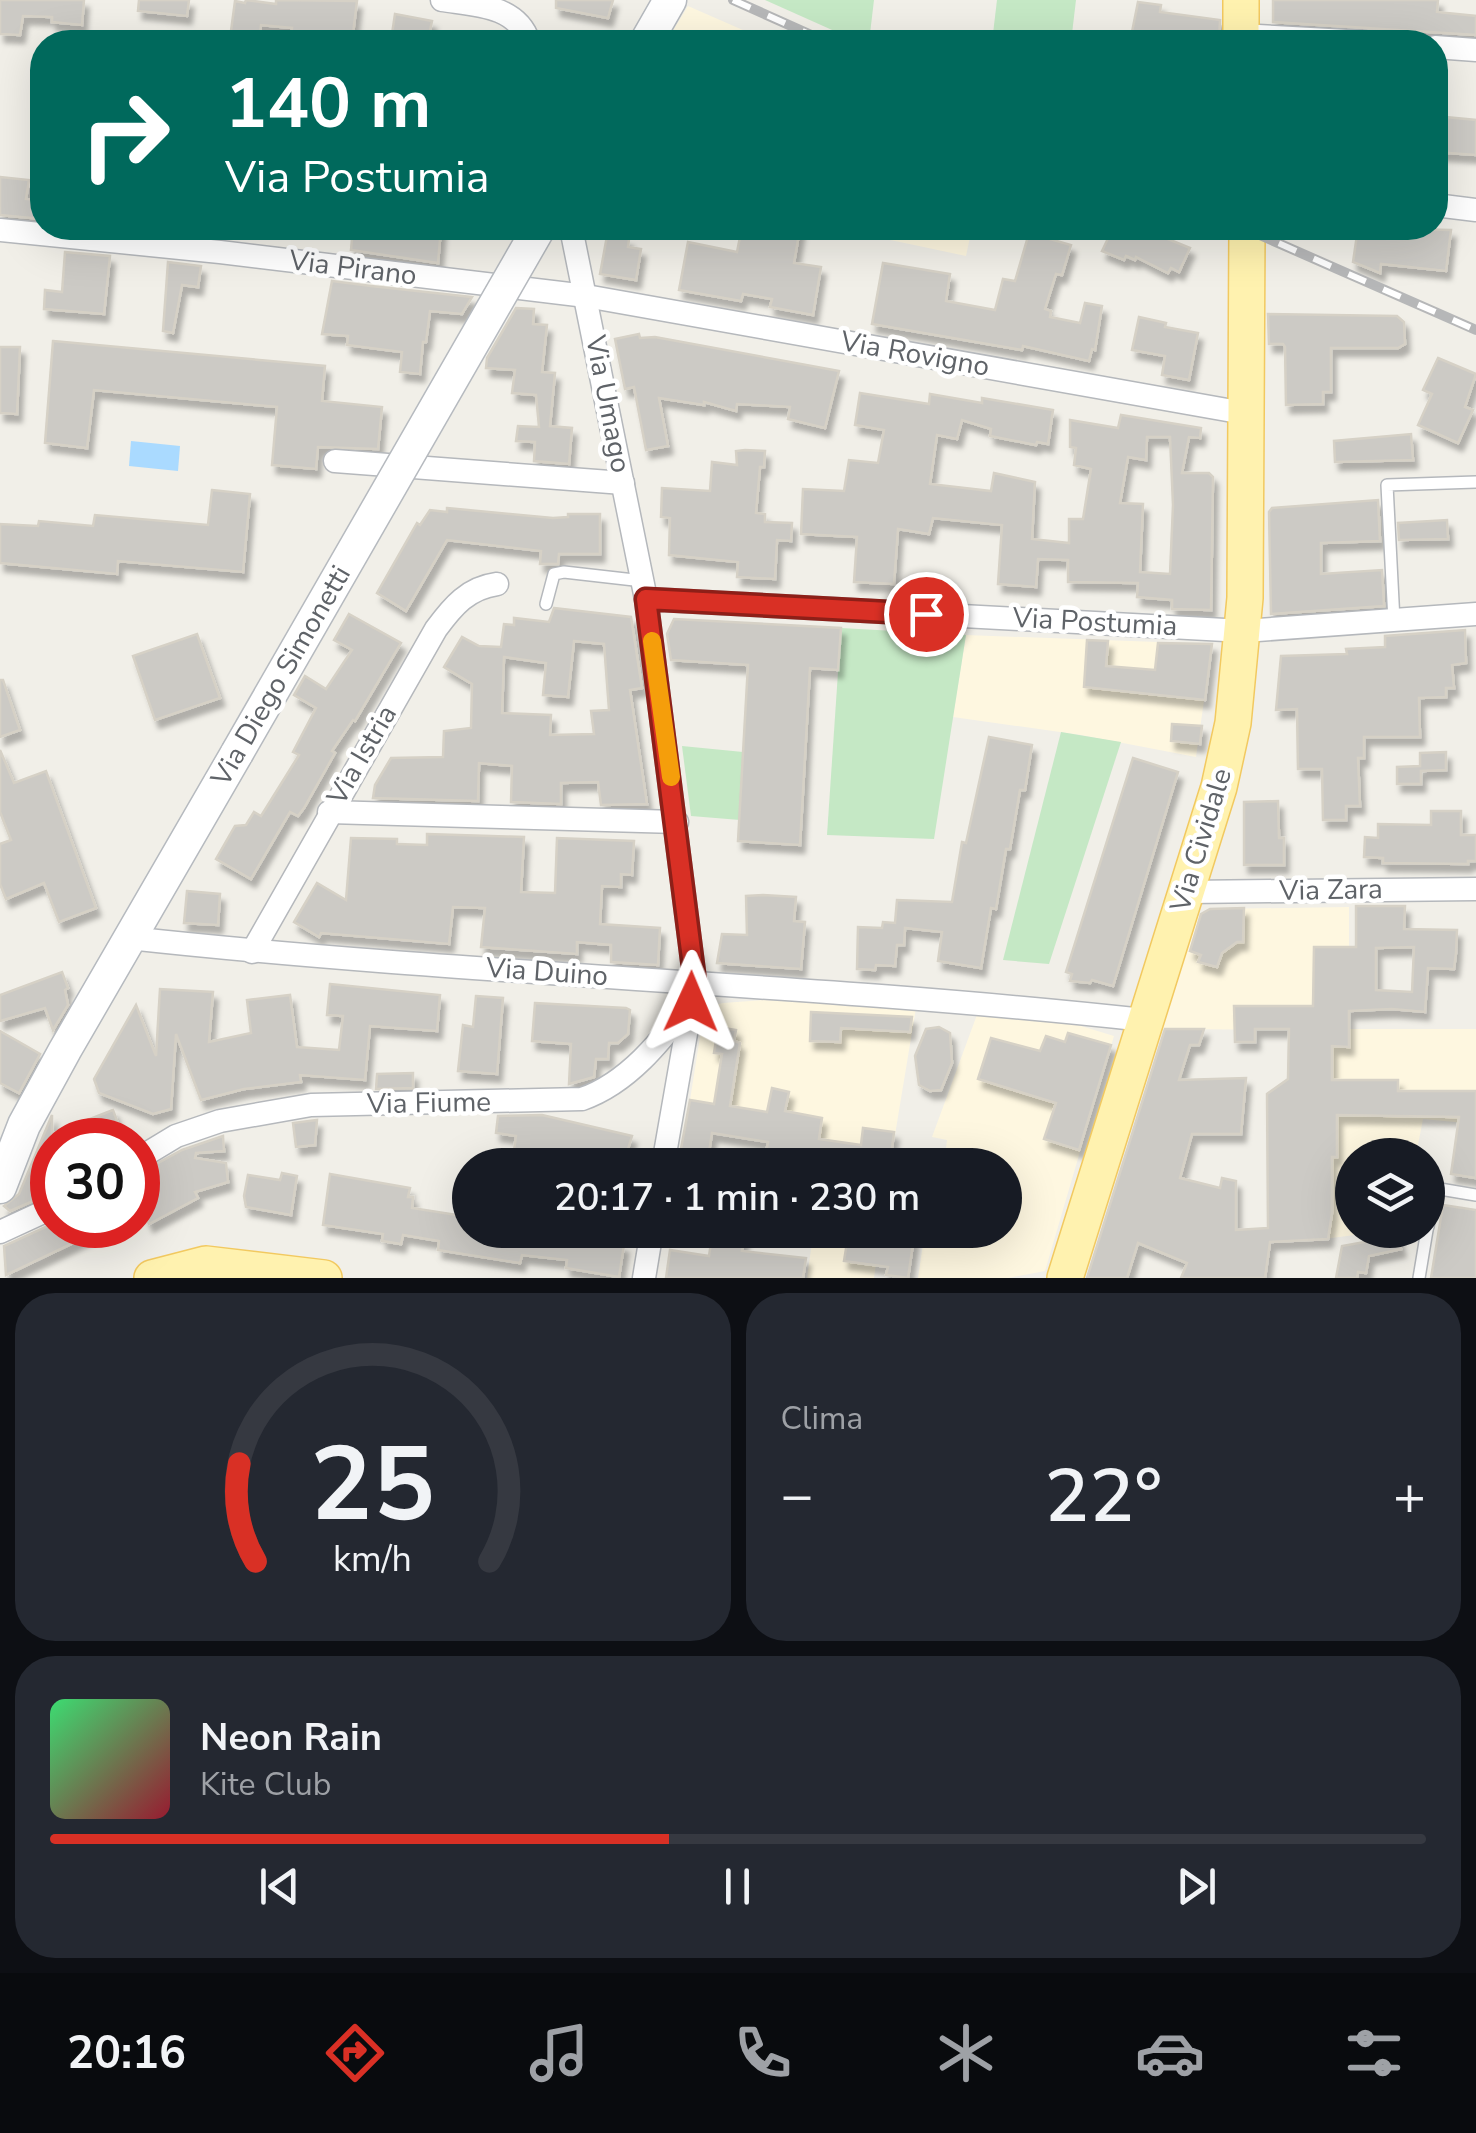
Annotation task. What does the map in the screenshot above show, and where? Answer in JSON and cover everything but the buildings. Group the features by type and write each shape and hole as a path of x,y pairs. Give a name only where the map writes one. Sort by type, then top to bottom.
{"main road":[{"path":"653,30 670,0"},
{"name":"Via Diego Simonetti","path":"0,1158 24,1125 532,240"},
{"name":"Via Cividale","path":"1234,240 1235,361 1244,400"},
{"name":"Via Cividale","path":"1065,1278 1219,787 1234,723 1244,631 1246,240"},
{"name":"Via Diego Simonetti","path":"0,1187 24,1125"},
{"path":"152,1278 206,1264 324,1278"}],"street":[{"path":"442,0 493,8 513,18 524,30"},
{"path":"1241,26 1272,30"},
{"path":"1448,48 1476,50"},
{"path":"1448,207 1476,210"},
{"name":"Via Pirano","path":"0,230 30,233"},
{"name":"Via Pirano","path":"100,240 586,296"},
{"name":"Via Umago","path":"574,240 644,590 677,822 693,992 666,1148"},
{"name":"Via Rovigno","path":"586,296 1244,400"},
{"path":"335,460 623,484"},
{"name":"Via Istria","path":"252,952 436,629 463,597 481,586 497,584"},
{"name":"Via Postumia","path":"644,590 1244,631 1476,614"},
{"path":"329,812 677,822"},
{"name":"Via Zara","path":"1187,892 1476,889"},
{"name":"Via Duino","path":"130,938 693,992 1144,1020"},
{"name":"Via Fiume","path":"160,1146 220,1121 311,1106 582,1100 611,1086 628,1072 667,1033 693,992"},
{"path":"0,1232 30,1218"},
{"path":"644,1278 649,1248"}],"lane":[{"path":"1394,620 1387,485 1476,482"},
{"path":"546,604 554,574 564,572 644,590"},
{"path":"1445,1190 1476,1195"},
{"path":"1420,1278 1424,1248"}],"shaded area":[{"path":"688,6 743,30 673,30"},
{"path":"890,240 969,240 966,256"},
{"path":"966,635 1212,644 1196,757 1081,735 953,717"},
{"path":"1349,907 1349,1029 1476,1029 1476,1124 1423,1119 1419,1138 1335,1138 1335,1238 1324,1239 1306,1030 1161,1029 1197,917 1210,909"},
{"path":"765,1000 916,1008 893,1148 767,1148 772,1113 690,1100 704,1012 723,1003"},
{"path":"978,1012 1068,1022 1114,1036 1045,1271 1008,1278 918,1278 922,1248 1022,1248 1022,1148 946,1148 947,1140 932,1137"},
{"path":"811,1248 878,1248 874,1278 807,1278"}],"green space":[{"path":"765,0 874,0 870,30 832,30"},
{"path":"997,0 1076,0 1072,30 993,30"},
{"path":"841,628 966,635 934,839 827,835"},
{"path":"1061,732 1121,742 1049,964 1003,960"},
{"path":"682,746 743,752 740,820 691,816"}],"water":[{"path":"131,441 180,446 178,471 129,466"}],"railway":[{"path":"733,0 800,30"},
{"path":"1271,240 1476,330"}],"slow traffic":[{"path":"652,641 671,777"}],"route":[{"path":"691,1002 695,982 646,599 926,614"}]}
